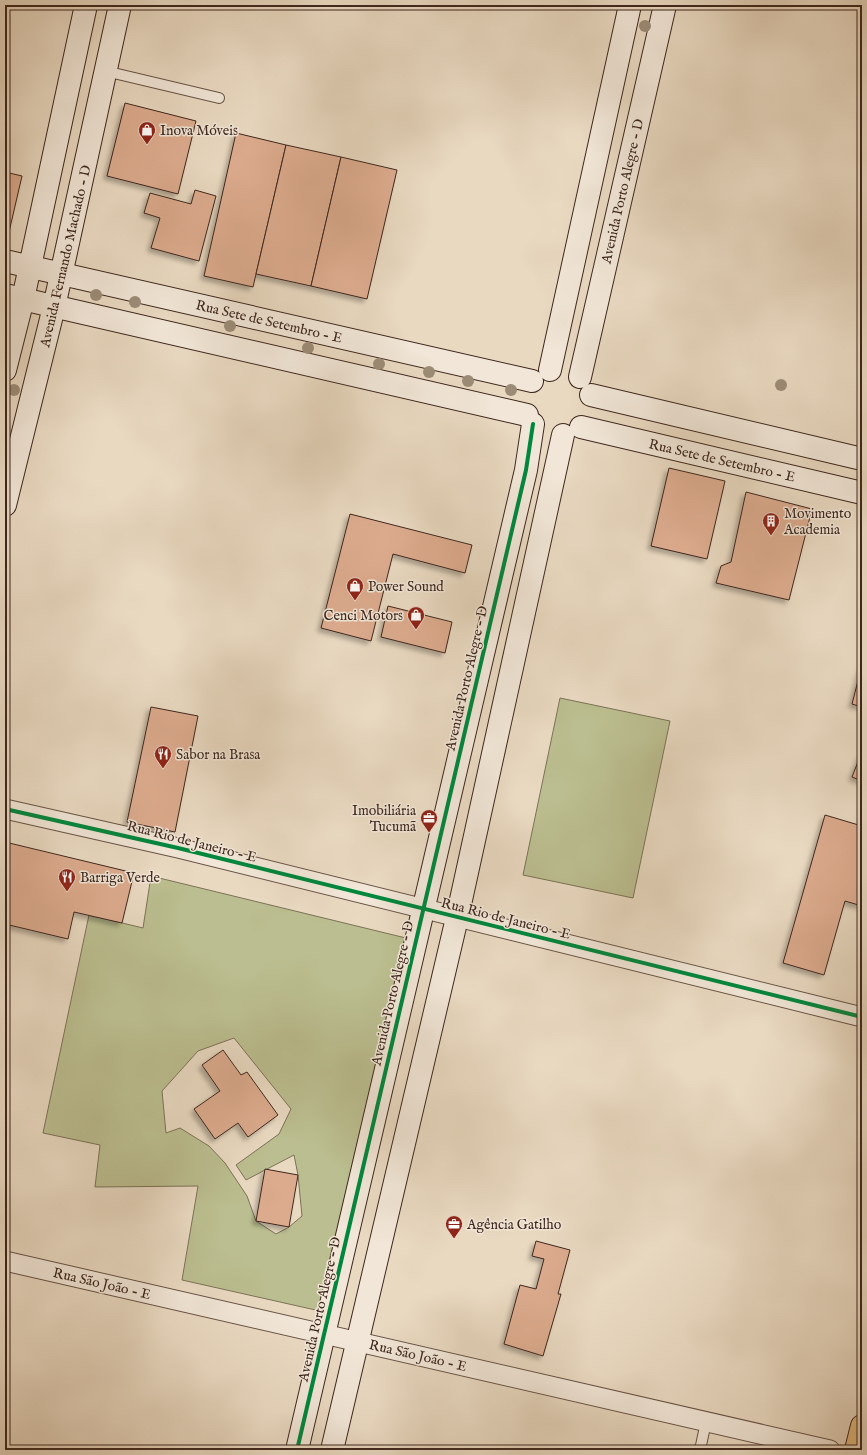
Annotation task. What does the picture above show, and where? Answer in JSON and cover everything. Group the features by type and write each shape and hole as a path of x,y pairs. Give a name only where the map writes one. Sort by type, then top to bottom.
{"main road":[{"path":"856,1450 862,1426"}],"street":[{"path":"5,370 14,297 30,266 86,5"},
{"name":"Avenida Fernando Machado - D","path":"5,505 62,274 120,5"},
{"path":"530,420 525,406 525,397 528,389 541,375 630,5"},
{"name":"Avenida Porto Alegre - D","path":"586,386 665,5"},
{"name":"Rua Sete de Setembro - E","path":"5,261 541,375"},
{"path":"14,297 530,420 547,434 555,436 572,431 588,418 592,407 586,386"},
{"path":"541,375 561,369 566,370 571,372 586,386 862,459"},
{"name":"Avenida Porto Alegre - D","path":"297,1450 526,470 530,420"},
{"path":"332,1450 457,918 505,700 572,431"},
{"name":"Rua Sete de Setembro - E","path":"572,431 862,493"},
{"path":"474,694 505,700"},
{"name":"Rua Rio de Janeiro - E","path":"5,808 178,848 423,910 862,1017"},
{"name":"Rua São João - E","path":"5,1261 830,1450"}],"lane":[{"path":"105,71 219,98"},
{"path":"700,1450 706,1422"}],"green space":[{"path":"560,698 670,721 633,898 523,875"},
{"path":"151,876 406,938 320,1311 182,1280 198,1186 95,1187 100,1145 43,1133 89,915 143,928","holes":["234,1038 291,1109 279,1134 236,1165 246,1180 294,1155 298,1175 302,1216 289,1227 276,1234 256,1221 247,1196 225,1163 209,1146 180,1128 166,1133 162,1091 198,1051"]}],"building":[{"path":"125,103 196,121 178,194 107,176"},
{"path":"236,133 286,145 253,287 204,276"},
{"path":"286,145 341,157 311,286 256,274"},
{"path":"341,157 397,170 367,299 311,286"},
{"path":"5,172 22,176 9,232 5,231"},
{"path":"195,190 216,196 199,261 151,248 160,218 144,213 150,193 191,204"},
{"path":"669,468 725,481 707,559 651,546"},
{"name":"Movimento Academia","path":"746,492 812,509 789,600 716,583 721,566 731,562"},
{"name":"Power Sound","path":"350,514 472,545 465,573 393,554 371,641 321,628"},
{"name":"Cenci Motors","path":"388,606 452,622 445,653 381,637"},
{"path":"862,665 862,707 852,704"},
{"name":"Sabor na Brasa","path":"151,707 198,716 175,832 127,822"},
{"path":"861,754 862,755 862,781 852,777"},
{"path":"825,815 862,826 862,906 845,901 824,975 783,963"},
{"name":"Barriga Verde","path":"5,842 134,873 122,923 74,912 68,939 5,924"},
{"path":"223,1050 241,1075 247,1072 278,1115 248,1137 238,1123 215,1139 194,1109 220,1091 202,1065"},
{"path":"265,1169 298,1175 289,1227 256,1221"},
{"path":"536,1241 570,1250 558,1294 561,1294 543,1356 504,1344 520,1285 536,1289 544,1259 532,1256"}],"cycle path":[{"path":"297,1450 526,470 533,424"},
{"path":"5,809 178,848 862,1017"}],"place":[{"name":"Inova Móveis","path":"147,145"},
{"name":"Movimento Academia","path":"771,536"},
{"name":"Power Sound","path":"355,601"},
{"name":"Cenci Motors","path":"416,630"},
{"name":"Sabor na Brasa","path":"163,769"},
{"name":"Imobiliária Tucumã","path":"429,833"},
{"name":"Barriga Verde","path":"67,892"},
{"name":"Agência Gatilho","path":"454,1239"}]}
